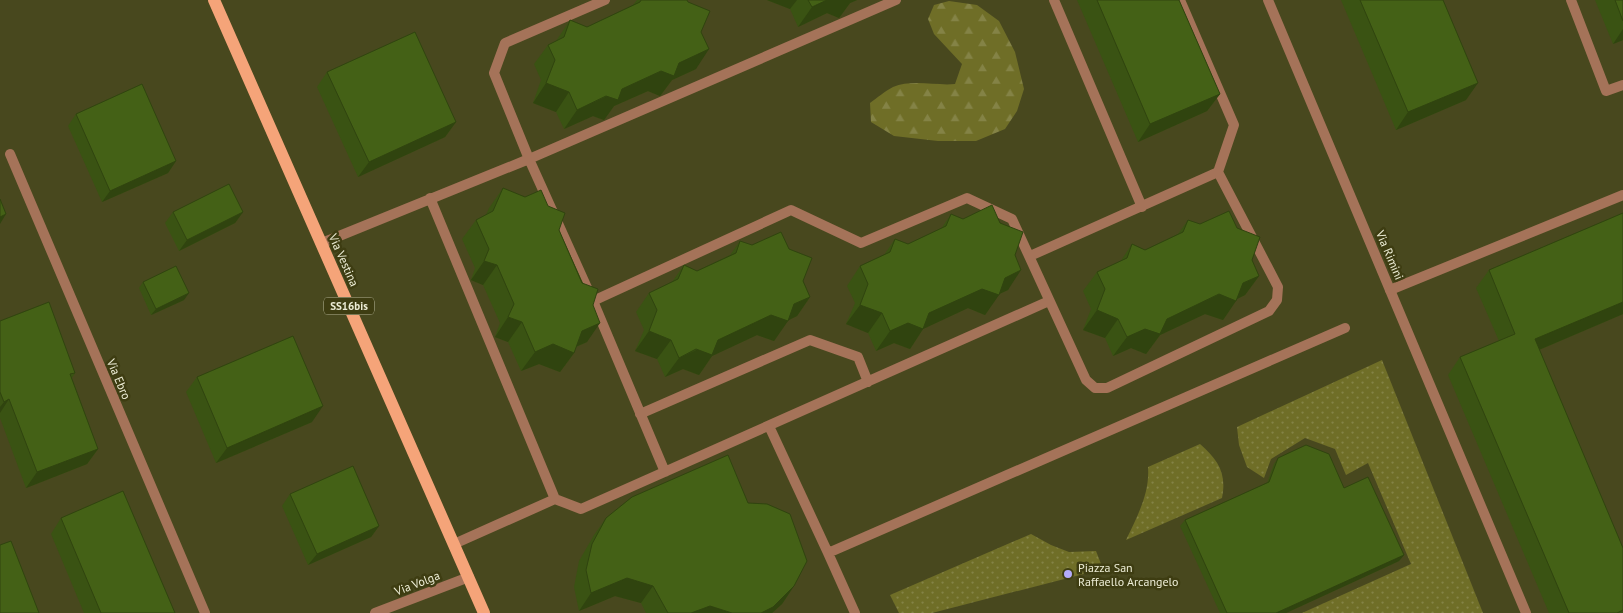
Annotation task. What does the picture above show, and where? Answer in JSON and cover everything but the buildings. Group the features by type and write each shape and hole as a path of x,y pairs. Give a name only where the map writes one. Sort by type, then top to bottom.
{"main road":[{"name":"Via Vestina","path":"214,0 484,613"}],"street":[{"path":"605,0 505,43 494,73 529,159 593,300 664,472"},
{"path":"322,244 430,198 529,159 896,0"},
{"path":"1054,0 1142,207"},
{"path":"593,300 791,210 861,243 967,198 1012,219 1086,380 1095,388 1101,389 1269,311 1277,300 1278,287 1218,172 1234,124 1180,0"},
{"name":"Via Rimini","path":"1268,0 1390,290 1623,195"},
{"path":"1571,0 1606,92 1623,85"},
{"name":"Via Ebro","path":"10,154 205,613"},
{"path":"1030,256 1218,172"},
{"path":"430,198 555,499"},
{"path":"1390,290 1526,613"},
{"path":"454,544 555,499 581,509 1049,301"},
{"path":"828,553 1345,328"},
{"path":"640,414 810,340 858,357 868,382"},
{"path":"769,426 855,613"},
{"name":"Via Volga","path":"375,613 468,577"}],"green space":[{"path":"949,1 977,5 999,21 1015,52 1024,89 1017,111 1005,129 976,141 938,141 894,136 871,122 870,103 893,87 908,83 955,84 962,64 934,34 928,19 934,5"},
{"path":"1382,360 1483,613 1302,613 1411,564 1368,463 1346,475 1335,449 1305,438 1271,459 1264,478 1247,467 1239,445 1237,427"},
{"path":"1200,444 1212,456 1220,468 1223,481 1222,498 1126,540 1145,495 1148,467"},
{"path":"1031,534 1069,552 1096,551 1103,569 932,613 899,613 890,595"}],"place":[{"name":"Piazza San Raffaello Arcangelo","path":"1068,574"}]}
